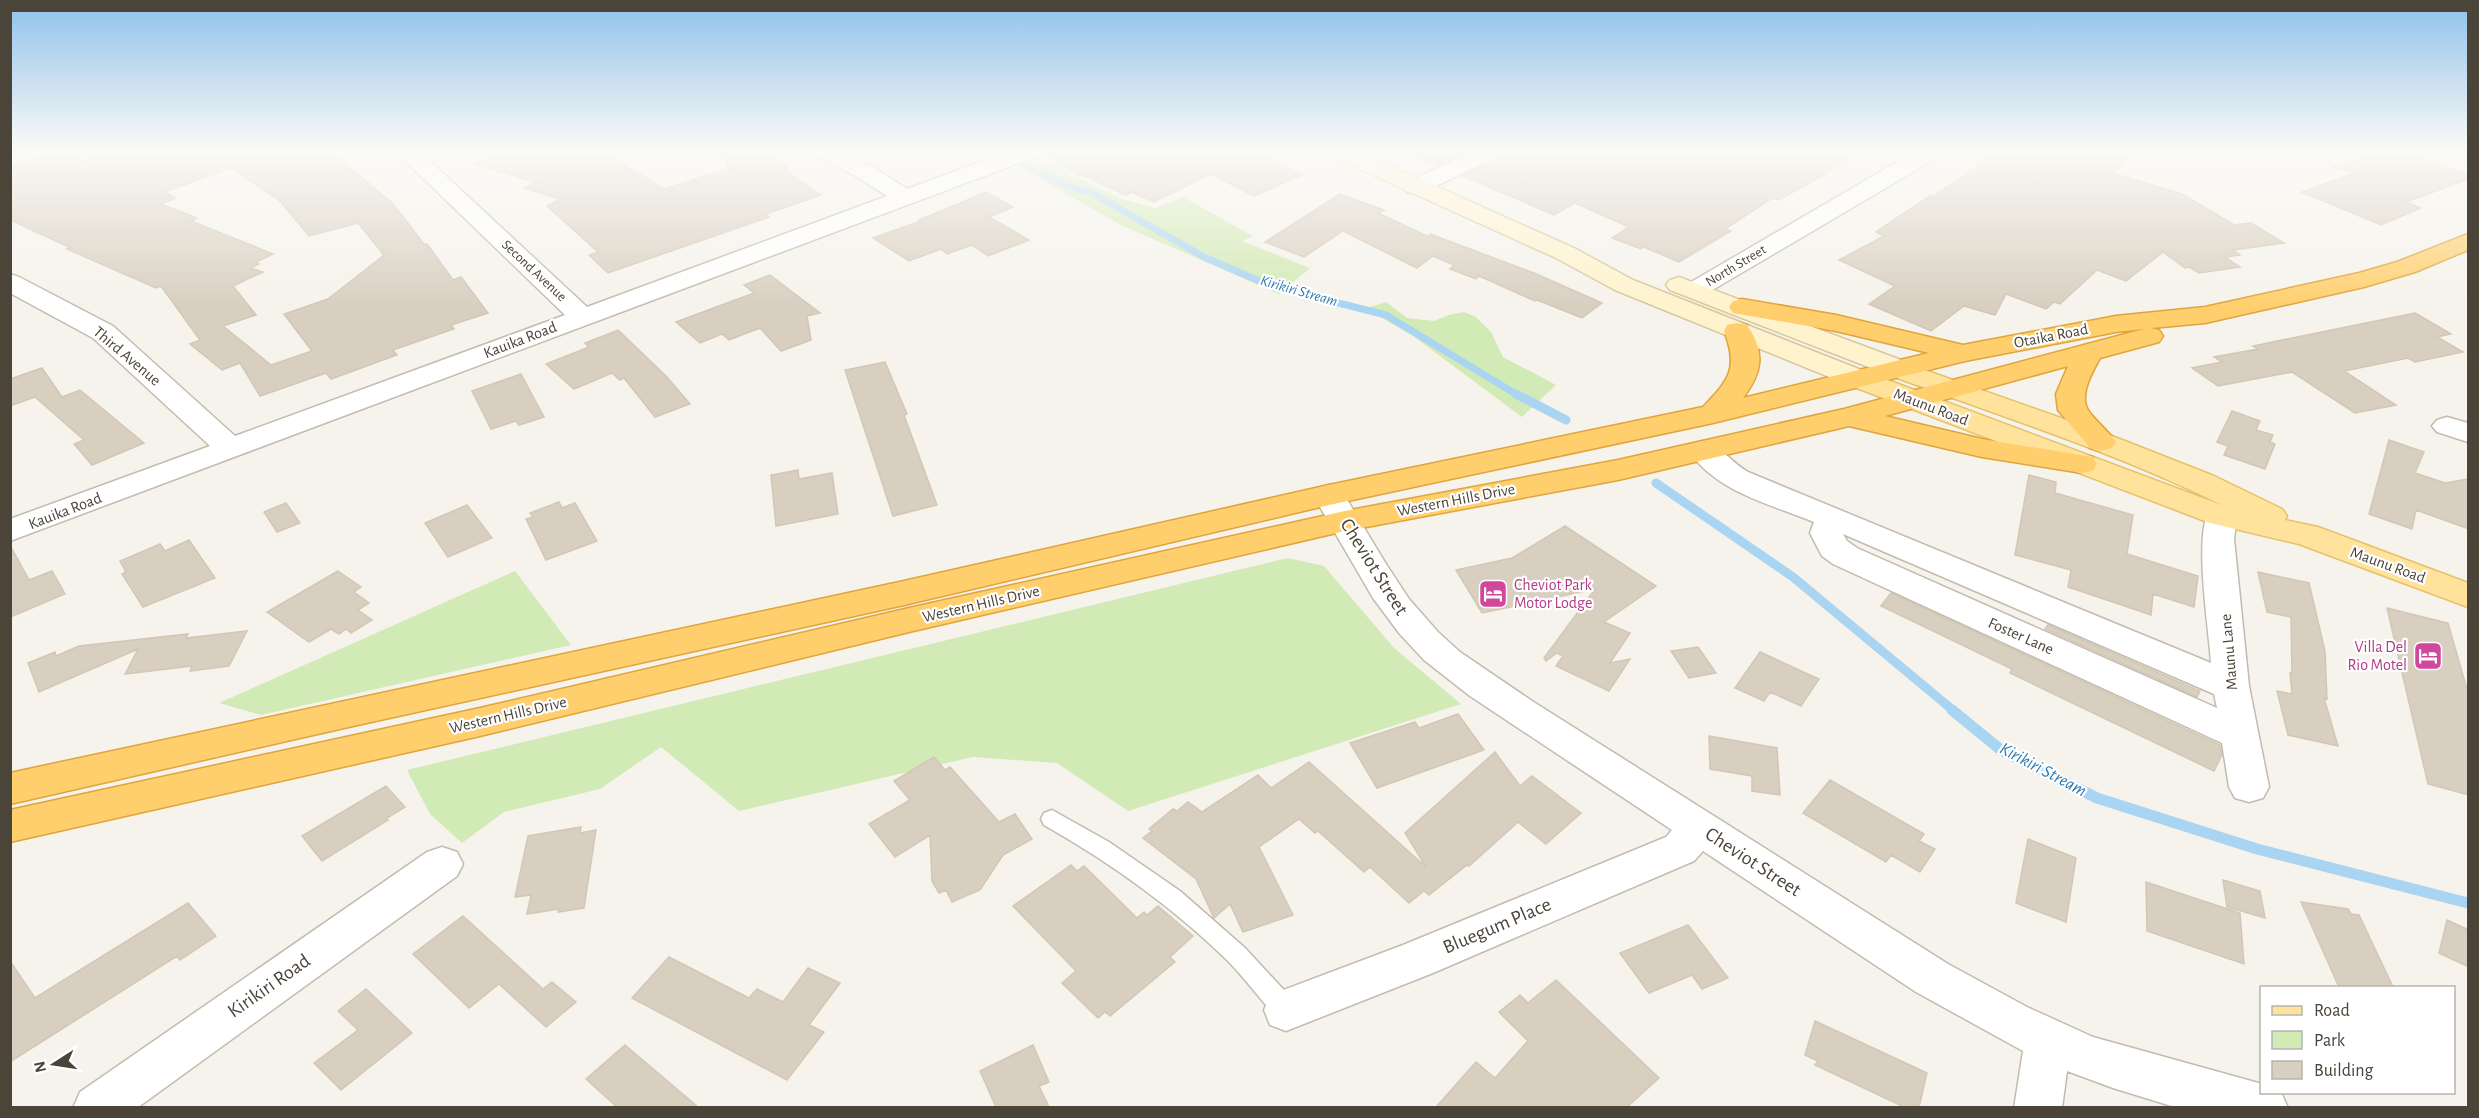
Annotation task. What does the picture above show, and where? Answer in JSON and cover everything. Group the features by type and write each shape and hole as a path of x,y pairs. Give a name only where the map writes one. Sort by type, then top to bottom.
{"highway":[{"name":"Otaika Road","path":"1899,369 1964,353 2116,324 2205,315 2364,279 2406,267 2469,241"},
{"name":"Otaika Road","path":"1953,389 2087,355 2148,337 2205,315"},
{"path":"1713,414 1739,386 1748,366 1739,319 1836,323 1964,353"},
{"path":"1849,417 1982,448 2092,453 2074,415 2069,398 2087,355"},
{"name":"Western Hills Drive","path":"10,826 480,722 906,607 1337,508 1899,369"},
{"name":"Western Hills Drive","path":"1337,508 1618,470 1849,417 1953,389"},
{"name":"Western Hills Drive","path":"10,789 353,712 906,607"},
{"path":"10,841 76,812"}],"main road":[{"name":"Maunu Road","path":"1452,203 1565,253 1624,285 1899,369 1953,389 2221,516 2307,535 2469,595"},
{"name":"Maunu Road","path":"1565,253 1624,267 1695,290 1739,319 1859,379 1911,400 2240,499 2307,535"}],"street":[{"name":"Second Avenue","path":"462,203 583,317"},
{"name":"Kauika Road","path":"10,531 887,203"},
{"name":"North Street","path":"1695,290 1843,203"},
{"name":"Third Avenue","path":"10,282 104,332 231,449"},
{"path":"1702,450 1722,470 1737,480 2231,686"},
{"name":"Cheviot Street","path":"1337,508 1384,590 1427,642 1453,665 1519,711 1932,978 2048,1041 2103,1062 2265,1107"},
{"name":"Maunu Lane","path":"2221,516 2218,538 2231,686 2249,787"},
{"name":"Foster Lane","path":"1832,518 1826,533 1834,548 1845,556 2240,735"},
{"name":"Bluegum Place","path":"1286,1010 1418,959 1680,849 1699,827"},
{"name":"Kirikiri Road","path":"97,1107 442,864"},
{"path":"2038,1107 2048,1041"}],"lane":[{"path":"1052,819 1105,849 1173,900 1237,955 1286,1010"}],"green space":[{"path":"1083,203 1137,203 1155,208 1167,203 1194,203 1253,236 1242,241 1310,268 1279,294 1121,225"},
{"path":"1386,302 1407,318 1434,321 1464,312 1476,317 1491,332 1503,357 1556,385 1522,417 1413,336 1379,316 1358,311"},
{"path":"1288,558 1324,566 1394,648 1461,704 1128,811 1057,763 973,757 739,811 661,747 600,789 504,812 462,843 430,814 407,770"},
{"path":"515,571 571,645 261,715 219,703"}],"building":[{"path":"10,203 163,203 161,204 197,218 191,221 273,254 256,262 259,264 251,268 263,272 233,286 256,315 223,326 271,365 312,351 284,314 328,299 384,255 358,223 309,236 282,203 392,203 424,244 427,244 453,280 461,277 488,313 451,325 454,329 393,350 397,355 331,379 326,373 260,396 240,363 222,370 190,344 200,340 161,286 156,288 67,249 71,248 10,220"},
{"path":"552,203 797,203 766,214 769,217 608,273 589,255 598,252 547,206"},
{"path":"959,203 1006,203 1013,207 989,217 1029,240 988,256 972,245 947,254 941,249 909,261 873,238 921,221 919,220"},
{"path":"1326,203 1365,203 1384,210 1378,213 1429,237 1430,234 1534,273 1602,303 1582,318 1535,301 1479,276 1476,279 1450,269 1454,265 1433,256 1417,268 1343,231 1304,257 1265,242"},
{"path":"1526,203 1575,203 1554,215"},
{"path":"1575,203 1764,203 1725,229 1731,231 1679,262 1644,247 1641,249 1612,238 1629,227"},
{"path":"1919,203 2197,203 2234,225 2251,223 2284,243 2233,250 2240,255 2225,257 2240,267 2199,273 2189,267 2185,268 2163,252 2126,281 2097,270 2060,304 2054,302 2046,309 2006,294 1995,315 1964,306 1931,331 1869,304 1895,286 1839,260 1884,236 1876,232"},
{"path":"2329,203 2409,203 2421,208 2381,225"},
{"path":"770,275 820,313 807,316 811,340 781,351 760,328 729,340 722,334 700,343 676,322 754,293 744,285"},
{"path":"2415,313 2451,334 2437,337 2463,352 2415,362 2408,358 2344,371 2396,405 2355,413 2292,372 2218,386 2192,368 2222,362 2214,357 2258,349 2253,346"},
{"path":"618,330 666,376 690,404 655,417 624,378 620,380 612,373 574,389 546,364 589,347 585,343"},
{"path":"885,362 907,414 904,415 937,505 893,516 845,370"},
{"path":"42,368 62,397 80,390 144,443 92,465 74,444 84,440 35,397 10,406 10,379"},
{"path":"521,374 544,417 519,425 516,421 491,429 472,391"},
{"path":"2232,411 2260,421 2256,430 2273,435 2270,442 2275,444 2265,469 2224,455 2228,446 2217,442"},
{"path":"2389,440 2424,452 2415,473 2445,483 2469,479 2469,529 2416,510 2412,529 2369,514"},
{"path":"798,470 799,479 832,473 838,514 776,526 771,475"},
{"path":"2029,475 2056,482 2055,493 2133,515 2127,554 2198,576 2194,607 2153,594 2151,615 2068,587 2071,570 2015,555"},
{"path":"559,502 562,508 575,503 597,541 546,560 526,519 533,517 530,513"},
{"path":"286,503 300,523 277,532 264,512"},
{"path":"467,505 492,538 448,557 425,523"},
{"path":"1565,526 1656,586 1604,622 1630,633 1610,663 1630,659 1609,691 1556,666 1563,656 1557,653 1546,661 1544,658 1595,589 1482,613 1456,570 1512,558"},
{"path":"189,540 215,578 143,607 122,574 126,572 120,561 160,544 165,551"},
{"path":"10,545 29,580 52,571 65,594 10,617"},
{"path":"338,571 361,587 354,592 369,603 358,610 372,620 351,633 346,629 339,634 331,629 309,642 267,612"},
{"path":"2258,572 2309,583 2325,651 2327,699 2324,698 2338,746 2288,735 2277,691 2292,694 2291,617 2267,612"},
{"path":"1891,593 2220,745 2222,755 2214,771 2010,673 2012,669 1881,606"},
{"path":"2387,608 2448,623 2469,696 2469,795 2428,784"},
{"path":"2048,625 2200,691 2197,697 2045,629"},
{"path":"247,631 229,666 190,671 192,666 125,674 138,649 39,692 28,663 55,652 56,656 79,646 188,634 186,638"},
{"path":"1698,647 1716,673 1689,678 1671,651"},
{"path":"1760,652 1819,679 1801,706 1770,692 1764,701 1735,688"},
{"path":"1458,714 1484,750 1377,788 1350,743 1415,722 1419,728"},
{"path":"1709,736 1777,748 1780,795 1752,791 1752,776 1710,769"},
{"path":"1495,752 1520,786 1532,776 1581,813 1546,844 1518,822 1469,866 1467,865 1429,895 1424,891 1409,903 1370,867 1364,872 1318,831 1315,833 1299,819 1259,847 1293,915 1243,932 1230,904 1214,918 1196,879 1143,838 1152,831 1149,829 1173,809 1177,811 1188,802 1202,812 1258,775 1271,788 1309,762 1426,867 1405,833"},
{"path":"934,757 945,770 950,767 999,822 1015,814 1032,839 1003,855 980,890 952,902 946,890 939,893 932,881 930,835 895,857 869,824 910,800 894,781"},
{"path":"1830,780 1924,834 1919,841 1935,849 1920,872 1891,855 1886,862 1803,813"},
{"path":"386,786 405,807 322,861 302,836"},
{"path":"581,827 580,833 596,830 584,908 527,914 531,895 515,897 528,836"},
{"path":"2028,839 2076,858 2066,922 2016,903"},
{"path":"1071,865 1077,871 1084,866 1137,918 1144,912 1147,915 1158,906 1193,936 1170,957 1175,962 1110,1016 1105,1012 1098,1018 1062,983 1076,971 1013,906"},
{"path":"2223,880 2260,891 2265,918 2227,907"},
{"path":"2146,882 2240,913 2244,964 2147,931"},
{"path":"2301,902 2348,909 2351,914 2359,915 2393,986 2339,986"},
{"path":"188,903 216,936 180,960 177,956 10,1062 10,961 35,998"},
{"path":"463,916 543,989 552,982 576,1002 546,1027 499,984 469,1008 413,954"},
{"path":"2447,920 2469,930 2469,967 2439,953"},
{"path":"1688,925 1728,978 1702,989 1692,975 1649,993 1620,953"},
{"path":"669,957 749,998 757,989 783,1002 808,968 840,983 809,1025 824,1032 787,1080 632,998"},
{"path":"1556,980 1659,1078 1627,1107 1436,1107 1476,1062 1495,1078 1528,1041 1499,1012 1520,995 1528,1003"},
{"path":"366,989 412,1033 341,1090 314,1063 358,1030 338,1011"},
{"path":"1815,1021 1927,1073 1919,1107 1904,1107 1815,1065 1818,1061 1805,1055"},
{"path":"625,1045 698,1107 617,1107 586,1079"},
{"path":"1033,1045 1049,1082 1039,1086 1049,1107 996,1107 980,1071"}],"waterway":[{"name":"Kirikiri Stream","path":"1110,203 1204,257 1271,286 1386,315 1519,396"},
{"name":"Kirikiri Stream","path":"1516,394 1566,420"},
{"name":"Kirikiri Stream","path":"1656,483 1793,577 1954,711"},
{"name":"Kirikiri Stream","path":"1952,710 2001,750 2097,798 2257,849 2468,903"}],"place":[{"name":"Cheviot Park Motor Lodge","path":"1493,594"},
{"name":"Villa Del Rio Motel","path":"2428,656"}]}
